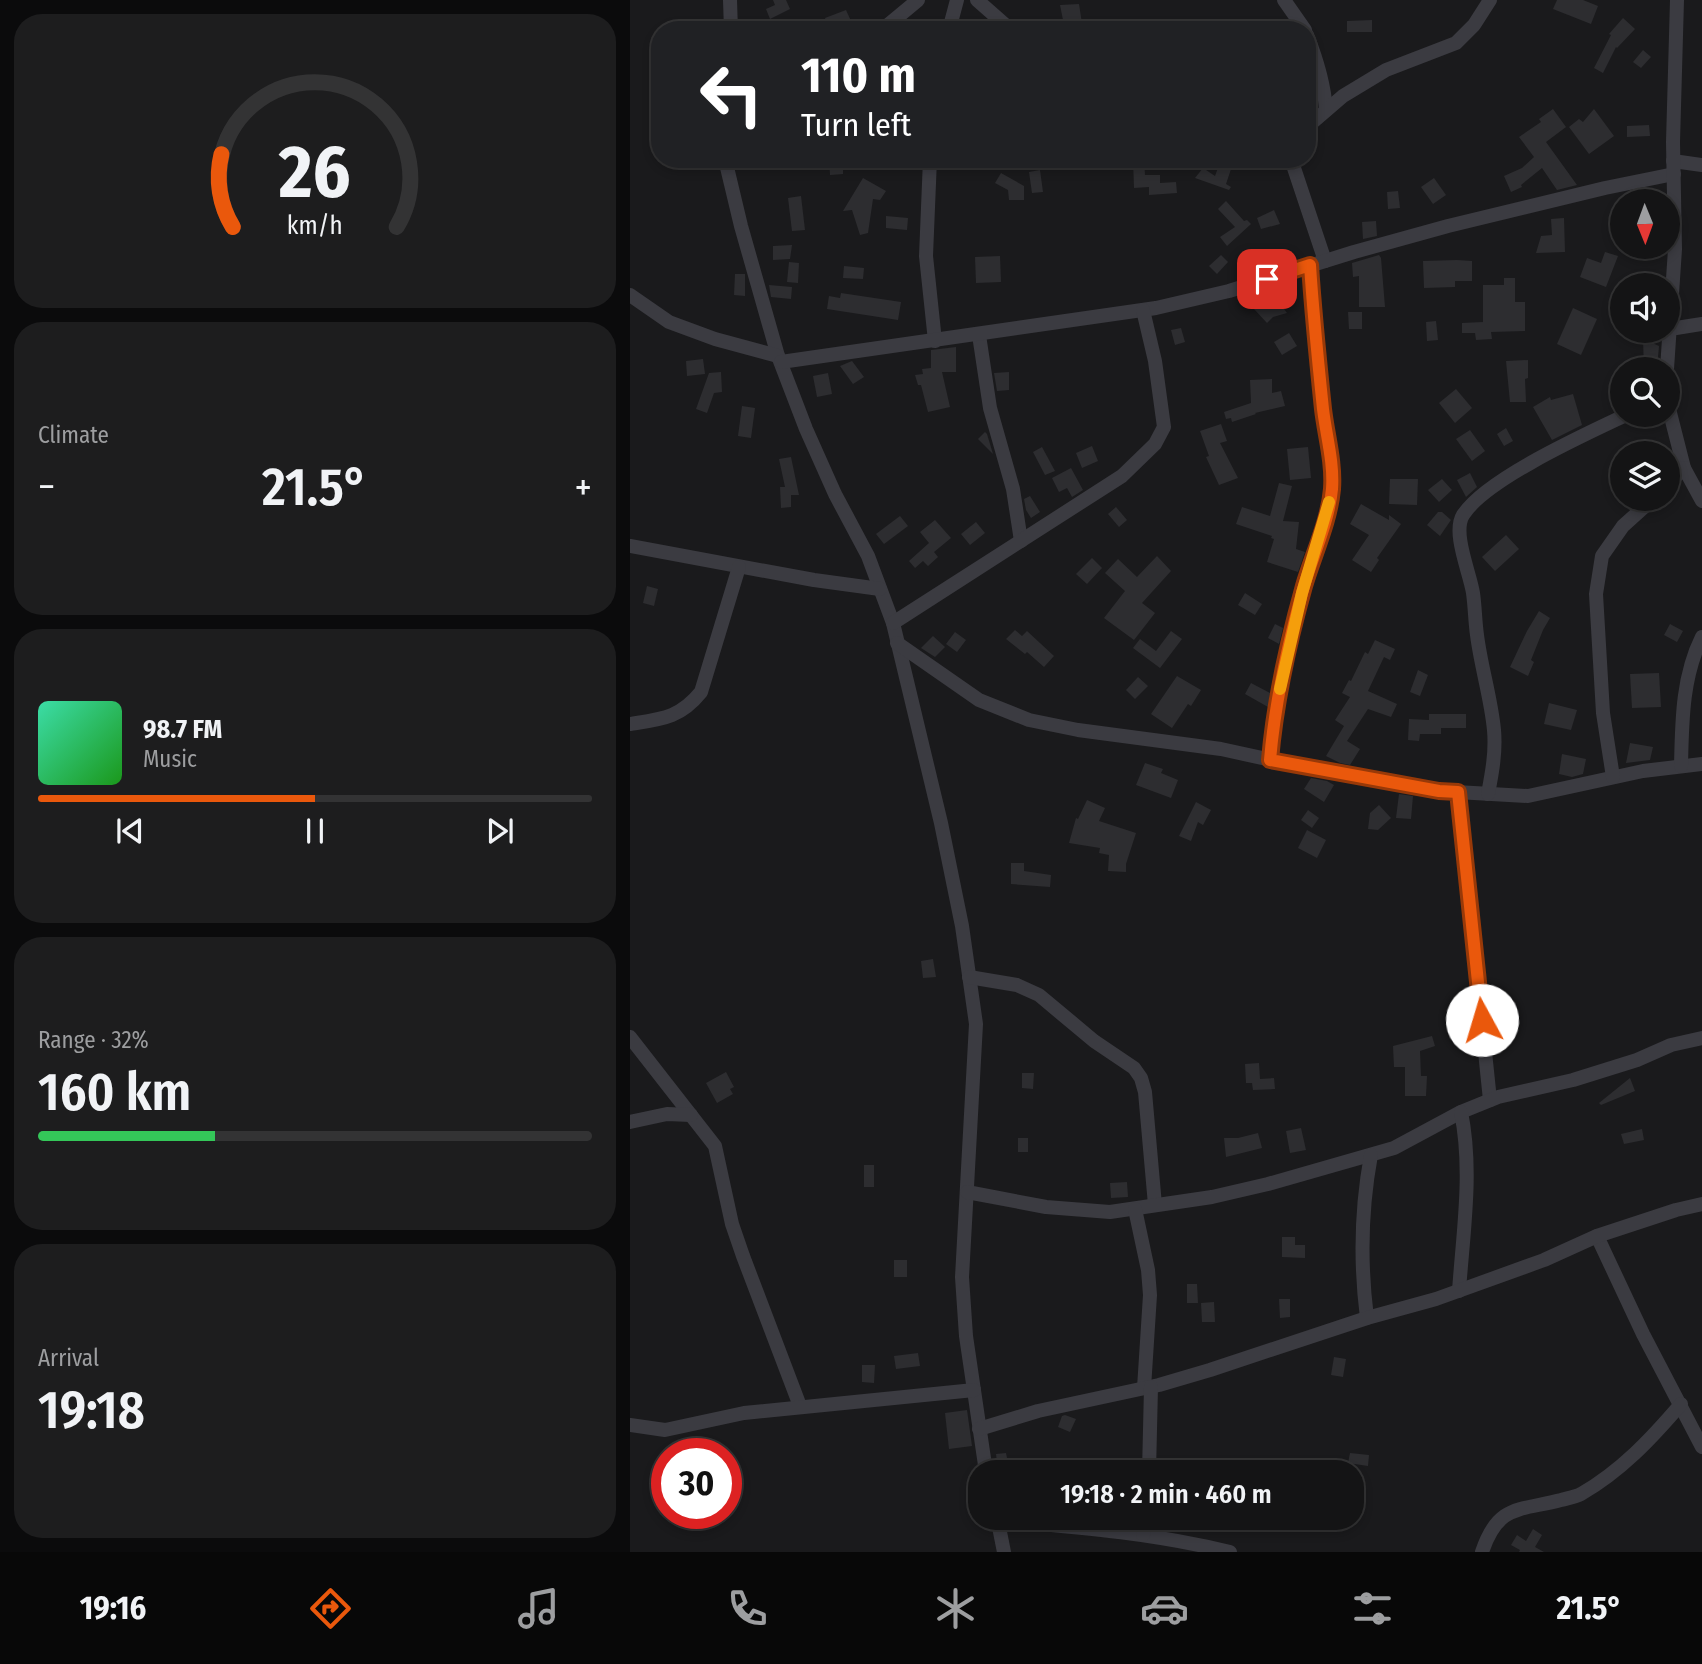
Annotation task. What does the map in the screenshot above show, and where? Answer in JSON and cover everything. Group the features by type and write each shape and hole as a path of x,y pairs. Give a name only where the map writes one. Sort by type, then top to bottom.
{"street":[{"path":"730,0 731,21"},
{"path":"893,21 918,0"},
{"path":"952,21 957,0"},
{"path":"977,0 1001,21"},
{"path":"1284,0 1299,21"},
{"path":"1316,119 1343,96 1386,69 1456,43 1474,25 1490,0"},
{"path":"1674,273 1677,0"},
{"path":"1316,55 1326,110"},
{"path":"630,295 669,322 780,359 935,341 1143,310 1229,291 1448,226 1605,188 1674,167 1702,165"},
{"path":"730,168 780,359 806,429 835,494 868,556 892,624 941,823 962,926 976,1024 962,1276 966,1336 984,1460"},
{"path":"930,168 926,256 935,341"},
{"path":"1270,760 1274,714 1282,678 1302,593 1332,489 1331,460 1317,359 1318,263 1293,168"},
{"path":"892,624 1122,476 1162,435 1164,427 1156,360 1143,310"},
{"path":"1680,327 1702,324"},
{"path":"979,335 990,408 1013,489 1021,541"},
{"path":"1488,794 1494,731 1477,636 1473,593 1460,536 1461,519 1466,511 1496,484 1610,423"},
{"path":"1676,427 1702,501"},
{"path":"1613,778 1603,713 1596,594 1602,556 1623,526 1640,511"},
{"path":"630,546 739,567 880,589"},
{"path":"630,724 664,718 688,708 701,692 739,567"},
{"path":"1681,766 1685,687 1694,653 1702,637"},
{"path":"897,643 979,700 1029,720 1078,730 1221,749 1439,791 1528,796 1613,778 1702,764"},
{"path":"1458,792 1490,1100"},
{"path":"969,977 1017,985 1038,995 1094,1041 1134,1068 1141,1078 1145,1093 1155,1206"},
{"path":"630,1037 715,1146 732,1224 800,1406"},
{"path":"967,1192 1046,1207 1110,1212 1268,1184 1394,1148 1461,1112 1490,1100 1528,1088 1573,1080 1637,1060 1671,1045 1702,1038"},
{"path":"1459,1291 1468,1162 1461,1112"},
{"path":"630,1122 667,1114 691,1115"},
{"path":"1367,1318 1362,1285 1362,1254 1366,1184 1371,1156"},
{"path":"979,1429 1038,1410 1147,1388 1210,1370 1459,1291 1597,1236 1675,1210 1702,1204"},
{"path":"1135,1209 1148,1270 1150,1295 1147,1388 1149,1460"},
{"path":"1597,1236 1643,1334 1702,1447"},
{"path":"630,1425 665,1430 744,1413 974,1390"},
{"path":"1482,1552 1498,1520 1515,1509 1578,1496 1606,1478 1643,1448 1681,1404"},
{"path":"999,1530 1004,1552"},
{"path":"1112,1530 1188,1542 1230,1552"},
{"path":"1143,1535 1144,1530"}],"building":[{"path":"773,0 786,0 790,9 770,19 766,9 775,5"},
{"path":"1557,0 1583,0 1598,6 1591,24 1553,9"},
{"path":"1079,4 1082,21 1063,21 1060,5"},
{"path":"846,10 851,21 826,21 825,18"},
{"path":"1623,18 1635,29 1616,47 1603,73 1594,68 1611,35 1609,34"},
{"path":"1372,20 1372,32 1347,32 1347,21"},
{"path":"1643,50 1651,57 1641,68 1633,62"},
{"path":"1553,109 1566,127 1546,142 1577,185 1557,190 1542,168 1521,185 1522,187 1511,192 1504,176 1522,168 1534,157 1519,137 1541,122 1539,119"},
{"path":"1594,109 1614,136 1589,154 1569,127 1579,119 1583,122"},
{"path":"1649,125 1650,136 1627,137 1627,126"},
{"path":"830,168 843,168 843,174 830,175"},
{"path":"1133,168 1145,168 1145,175 1160,175 1160,183 1176,182 1177,193 1149,195 1149,187 1134,188"},
{"path":"1203,168 1215,176 1218,168 1231,169 1226,184 1231,187 1229,190 1195,178"},
{"path":"1040,170 1043,192 1032,193 1029,172"},
{"path":"1001,173 1024,186 1024,200 1009,200 1008,190 995,183"},
{"path":"863,178 886,191 880,200 873,199 868,233 860,235 852,210 843,211"},
{"path":"1434,178 1446,195 1433,204 1421,187"},
{"path":"1398,191 1400,208 1388,209 1387,192"},
{"path":"801,196 805,230 792,231 788,198"},
{"path":"1226,201 1244,221 1247,220 1251,224 1227,246 1220,237 1235,227 1218,209"},
{"path":"1274,210 1280,224 1261,229 1257,218"},
{"path":"886,216 908,218 907,230 886,228"},
{"path":"1564,218 1565,252 1536,253 1541,236 1552,235 1551,219"},
{"path":"1376,221 1377,236 1363,239 1362,222"},
{"path":"792,245 790,259 773,260 773,246"},
{"path":"1605,252 1610,254 1610,259 1617,259 1606,287 1580,277 1587,258 1601,263"},
{"path":"1221,255 1228,262 1217,274 1209,266"},
{"path":"1379,255 1385,307 1359,307 1359,276 1353,277 1352,263"},
{"path":"1000,256 1001,282 976,283 975,257"},
{"path":"1423,261 1472,261 1472,281 1455,281 1455,287 1424,288"},
{"path":"789,262 799,263 798,283 787,282"},
{"path":"844,266 864,268 863,279 843,278"},
{"path":"735,274 745,274 745,296 734,295"},
{"path":"1504,278 1515,278 1515,302 1525,302 1525,331 1491,332 1492,339 1476,340 1475,333 1462,333 1462,323 1483,322 1483,285 1504,285"},
{"path":"769,285 792,287 791,299 771,297"},
{"path":"1271,291 1287,313 1273,317 1267,323 1254,309 1262,302 1261,298"},
{"path":"841,293 901,302 898,320 827,309 829,296 840,298"},
{"path":"1573,308 1597,319 1581,355 1557,344"},
{"path":"1348,312 1362,312 1362,329 1349,329"},
{"path":"1436,321 1438,340 1427,341 1426,322"},
{"path":"1181,328 1185,342 1175,345 1171,330"},
{"path":"1289,333 1297,346 1282,355 1274,342"},
{"path":"1643,343 1659,346 1658,357 1644,357"},
{"path":"956,347 956,372 942,372 950,407 928,412 921,385 918,385 915,375 923,374 922,369 931,368 931,350"},
{"path":"703,359 705,374 687,376 686,361"},
{"path":"1528,360 1526,402 1510,402 1506,361"},
{"path":"852,361 864,377 853,384 840,366"},
{"path":"721,372 722,392 714,393 707,413 696,409 709,373"},
{"path":"1009,372 1009,390 997,391 994,373"},
{"path":"828,373 832,394 817,397 813,376"},
{"path":"1272,379 1272,393 1281,391 1285,406 1232,422 1231,418 1226,419 1224,412 1251,403 1250,380"},
{"path":"1456,389 1472,408 1455,423 1439,403"},
{"path":"1573,394 1582,425 1552,440 1533,407 1550,397 1551,400"},
{"path":"742,406 755,408 751,438 738,436"},
{"path":"1221,424 1227,441 1220,443 1238,478 1219,485 1206,457 1209,456 1200,431"},
{"path":"1506,428 1513,441 1504,446 1497,434"},
{"path":"1470,430 1485,451 1472,461 1456,439"},
{"path":"985,432 987,434 993,454 978,439"},
{"path":"1092,446 1098,461 1082,468 1076,453"},
{"path":"1042,447 1055,471 1045,475 1033,452"},
{"path":"1308,447 1311,478 1290,480 1287,449"},
{"path":"791,457 799,495 791,495 791,507 781,508 780,487 785,487 779,459"},
{"path":"1071,468 1083,490 1072,497 1067,488 1059,492 1052,478"},
{"path":"1470,473 1477,487 1466,497 1457,480"},
{"path":"1390,479 1418,479 1417,505 1389,504"},
{"path":"1442,479 1452,490 1439,502 1428,490"},
{"path":"1279,483 1292,486 1283,521 1299,522 1296,549 1305,552 1298,572 1267,562 1274,539 1272,536 1236,524 1242,507 1270,516"},
{"path":"1030,496 1040,512 1031,518 1024,499"},
{"path":"1361,504 1389,520 1389,515 1401,524 1377,558 1379,560 1371,572 1352,560 1369,535 1350,524"},
{"path":"1116,507 1127,520 1119,527 1108,514"},
{"path":"1438,512 1451,520 1440,536 1427,525"},
{"path":"900,516 908,526 884,544 876,534"},
{"path":"935,520 951,538 934,552 938,557 928,566 923,561 915,568 909,561 929,543 920,532"},
{"path":"976,522 985,533 970,545 961,534"},
{"path":"1506,535 1519,549 1495,571 1482,557"},
{"path":"1157,556 1171,571 1142,603 1155,613 1134,640 1104,618 1125,591 1105,573 1118,559 1137,577"},
{"path":"1092,558 1102,568 1087,584 1076,574"},
{"path":"647,586 658,589 654,606 643,603"},
{"path":"1245,593 1262,604 1255,615 1238,605"},
{"path":"1539,611 1550,618 1531,660 1534,662 1528,676 1510,667"},
{"path":"1275,624 1283,628 1279,644 1268,638"},
{"path":"1670,624 1683,631 1677,642 1664,635"},
{"path":"1015,630 1022,636 1027,631 1054,656 1044,667 1006,639"},
{"path":"1171,631 1182,639 1160,668 1133,648 1140,639 1156,651"},
{"path":"955,632 966,640 957,652 946,644"},
{"path":"933,636 945,647 935,657 921,648"},
{"path":"1375,640 1395,649 1390,660 1384,657 1368,691 1397,704 1391,717 1368,709 1347,741 1360,749 1350,765 1340,763 1326,756 1344,726 1335,720 1350,697 1342,693 1365,652 1368,654"},
{"path":"1418,670 1428,675 1420,696 1410,692"},
{"path":"1659,673 1661,707 1632,708 1630,674"},
{"path":"1177,676 1201,690 1172,728 1151,714"},
{"path":"1138,677 1148,686 1135,699 1126,690"},
{"path":"1251,683 1270,693 1268,707 1245,694"},
{"path":"1549,703 1577,710 1571,730 1544,724"},
{"path":"1429,714 1466,714 1466,728 1441,728 1441,734 1420,734 1419,741 1408,740 1409,719 1429,720"},
{"path":"1630,743 1653,747 1650,760 1626,763"},
{"path":"1562,754 1586,759 1583,774 1572,777 1559,774"},
{"path":"1145,763 1163,769 1161,773 1178,780 1171,798 1136,785"},
{"path":"1311,778 1334,785 1324,802 1304,789"},
{"path":"1399,794 1413,796 1411,819 1396,818"},
{"path":"1087,800 1105,808 1099,821 1136,833 1126,872 1108,871 1109,855 1099,853 1100,848 1069,843 1076,818 1078,819"},
{"path":"1196,802 1211,810 1203,825 1198,822 1191,841 1179,836"},
{"path":"1379,805 1391,818 1378,830 1368,829 1370,813"},
{"path":"1308,810 1319,818 1312,828 1301,820"},
{"path":"1307,830 1326,840 1317,858 1298,848"},
{"path":"1011,863 1024,863 1024,871 1051,875 1050,887 1011,884"},
{"path":"933,959 936,977 923,978 921,961"},
{"path":"1432,1036 1435,1046 1420,1051 1421,1076 1427,1076 1426,1096 1405,1096 1405,1067 1394,1067 1393,1046"},
{"path":"1259,1063 1260,1079 1274,1078 1275,1089 1253,1090 1252,1083 1246,1083 1245,1064"},
{"path":"726,1072 734,1087 730,1089 733,1094 717,1103 706,1083"},
{"path":"1022,1073 1034,1073 1033,1089 1022,1088"},
{"path":"1630,1078 1635,1091 1601,1105 1599,1103"},
{"path":"1301,1128 1306,1150 1290,1153 1286,1131"},
{"path":"1642,1129 1644,1140 1624,1144 1621,1134"},
{"path":"1258,1133 1262,1148 1226,1157 1224,1138"},
{"path":"1018,1138 1028,1138 1028,1152 1018,1152"},
{"path":"864,1165 874,1165 874,1187 864,1187"},
{"path":"1127,1182 1128,1197 1111,1198 1110,1183"},
{"path":"1282,1237 1295,1237 1295,1245 1305,1245 1305,1258 1282,1257"},
{"path":"894,1260 907,1260 907,1277 894,1277"},
{"path":"1187,1284 1197,1284 1198,1303 1187,1303"},
{"path":"1279,1299 1290,1299 1290,1317 1280,1318"},
{"path":"1214,1302 1215,1322 1202,1322 1201,1303"},
{"path":"918,1353 920,1366 896,1369 894,1356"},
{"path":"1334,1357 1346,1359 1343,1377 1331,1375"},
{"path":"862,1365 875,1365 874,1383 862,1382"},
{"path":"967,1410 972,1446 949,1449 945,1413"},
{"path":"1065,1415 1076,1419 1070,1432 1058,1427"},
{"path":"1006,1453 1007,1460 997,1460 996,1454"},
{"path":"1350,1453 1369,1455 1368,1466 1364,1465 1364,1460 1349,1460"},
{"path":"1533,1529 1542,1535 1535,1547 1544,1552 1519,1552 1520,1550 1511,1545 1517,1535 1526,1541"}],"slow traffic":[{"path":"1280,689 1302,593 1329,502"}],"route":[{"path":"1267,279 1310,265 1317,359 1331,460 1332,489 1302,593 1274,714 1270,760 1439,791 1458,792 1482,1020"}]}
